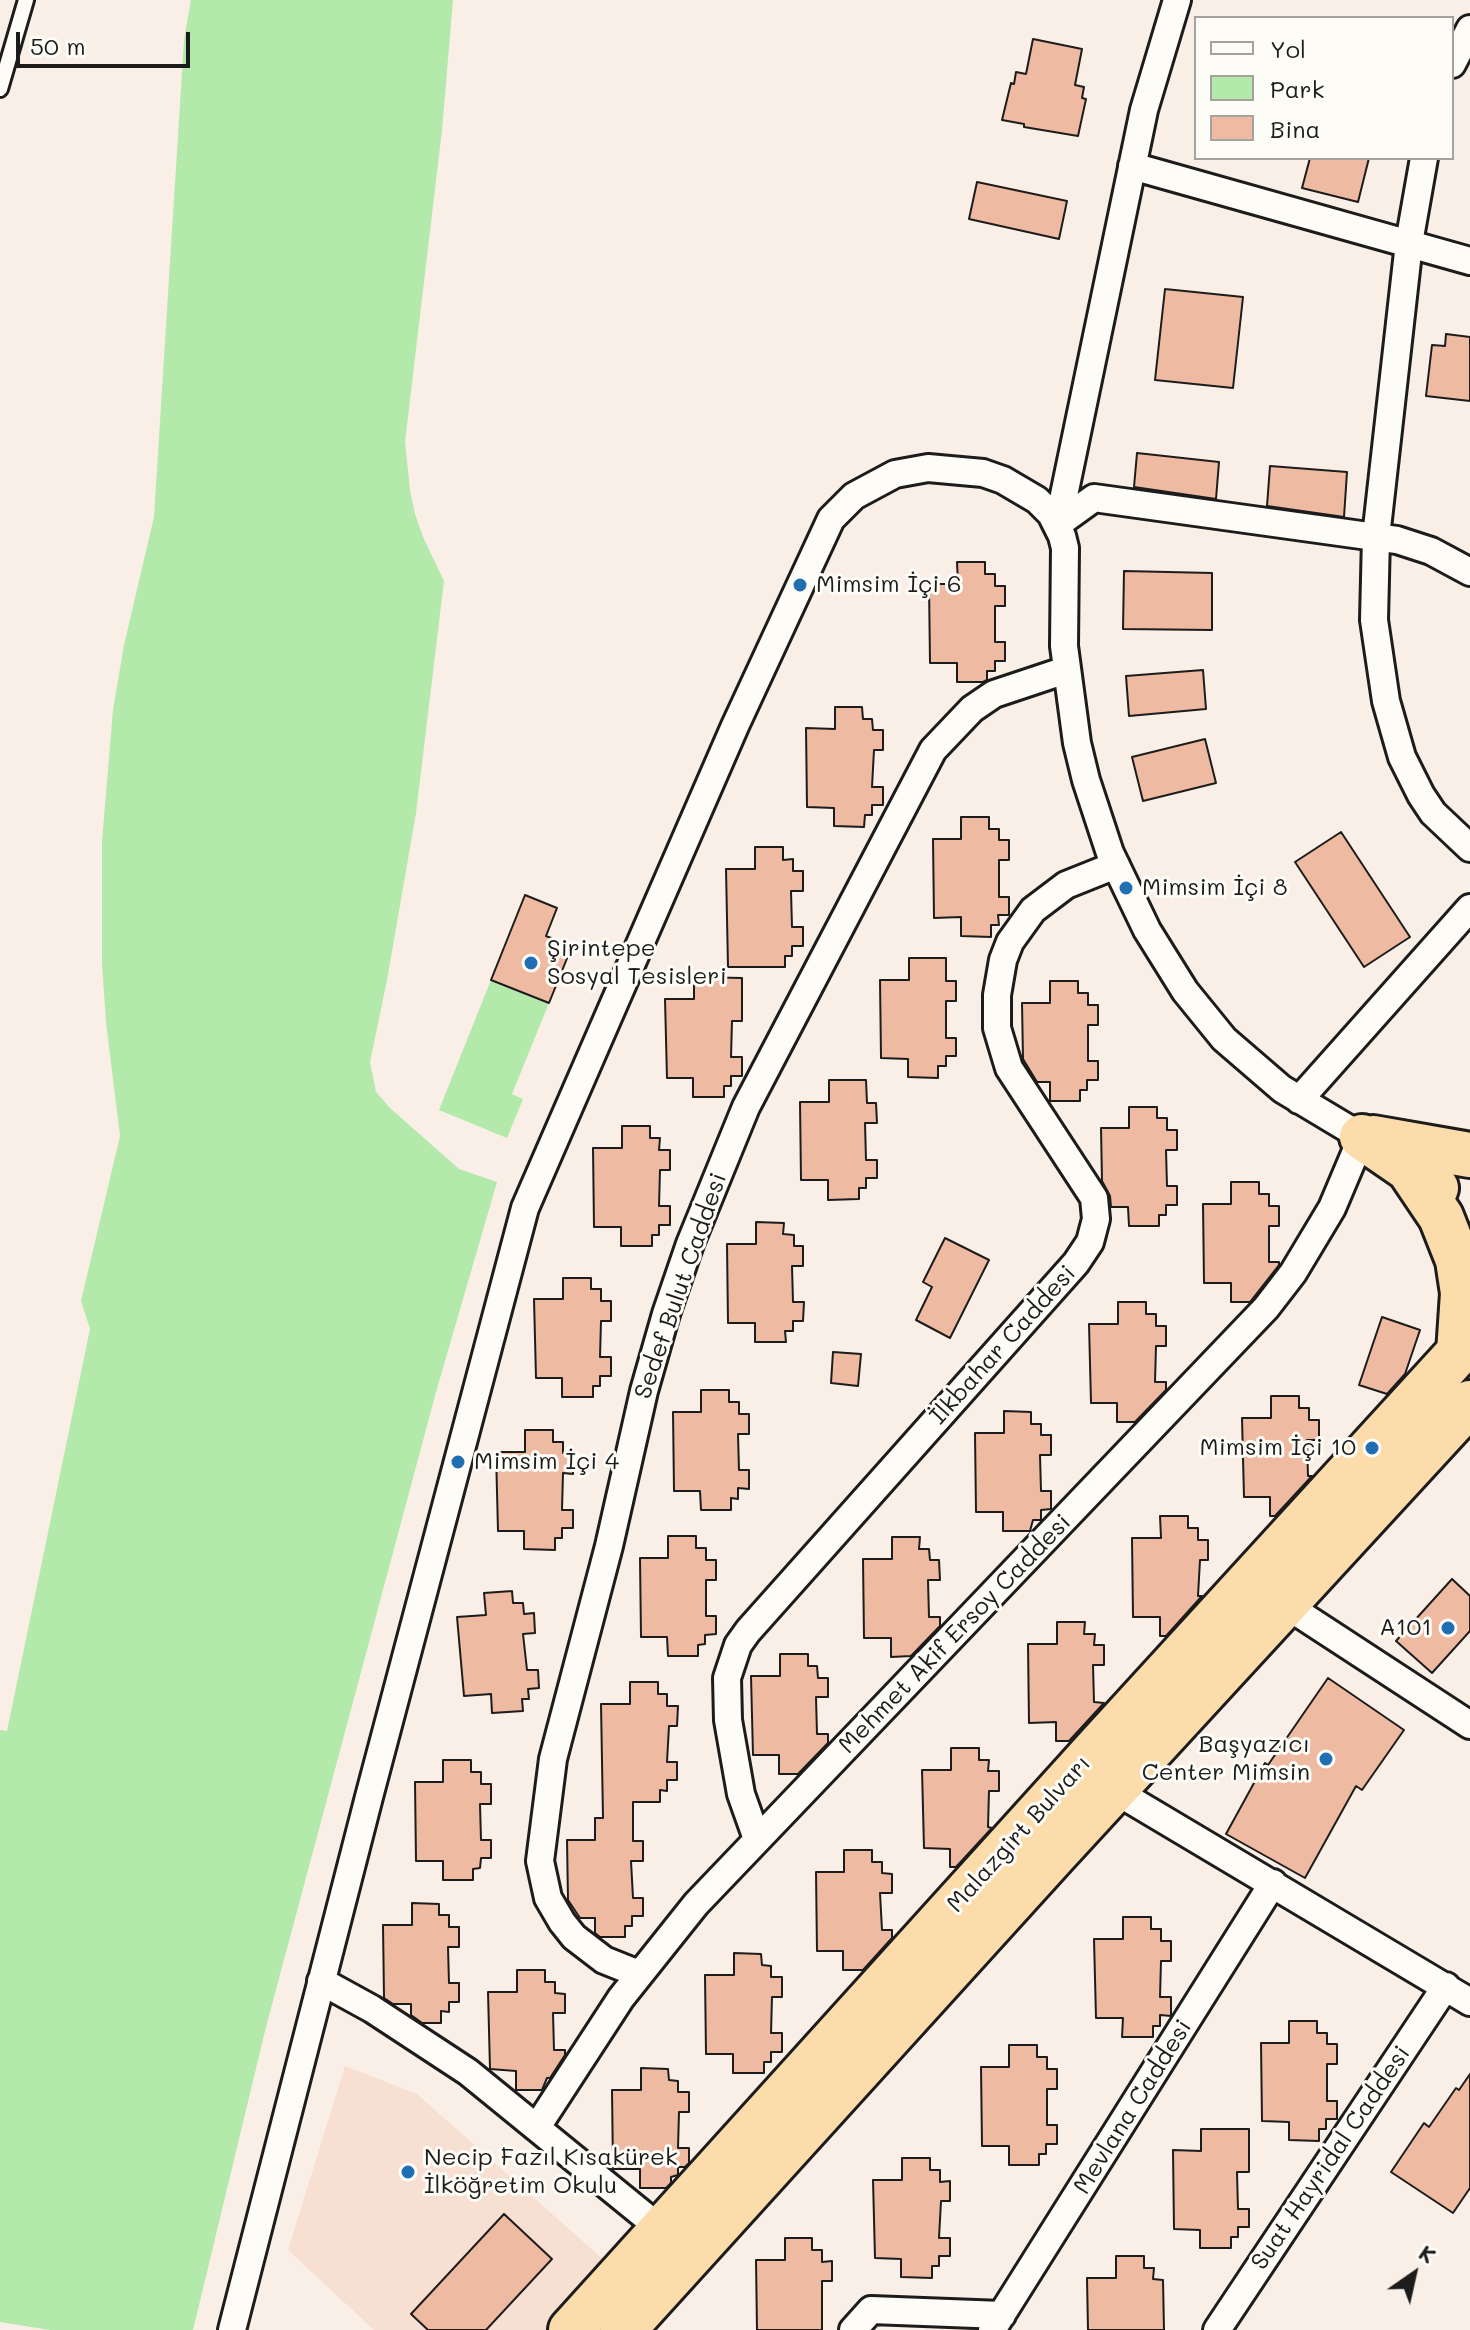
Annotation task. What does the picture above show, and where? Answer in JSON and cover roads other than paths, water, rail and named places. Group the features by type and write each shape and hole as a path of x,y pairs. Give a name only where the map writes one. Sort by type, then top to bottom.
{"highway":[{"path":"1362,1137 1470,1155"},
{"path":"1362,1137 1470,1211"},
{"path":"1410,1171 1441,1217 1458,1260 1465,1347"},
{"name":"Malazgirt Bulvarı","path":"571,2330 1465,1347"},
{"name":"Malazgirt Bulvarı","path":"623,2330 1470,1403"}],"street":[{"path":"1058,524 1132,166 1156,68 1177,0"},
{"path":"1454,60 1470,29"},
{"path":"1424,160 1409,243 1376,537 1374,592 1378,662 1396,739 1406,766 1421,795 1448,830 1470,848"},
{"path":"1132,166 1470,261"},
{"path":"232,2330 525,1208 735,726 831,519 854,496 881,480 910,470 945,468 983,473 1022,489 1045,507 1058,524 1065,548 1063,597 1066,670 1086,780 1116,865 1147,930 1199,1010 1252,1066 1299,1100 1362,1137"},
{"path":"1058,524 1094,498 1376,537 1417,546 1470,572"},
{"name":"Sedef Bulut Caddesi","path":"639,1974 604,1960 574,1937 548,1898 540,1861 553,1759 666,1314 690,1244 746,1107 933,750 961,719 994,694 1066,670"},
{"name":"İlkbahar Caddesi","path":"757,1839 741,1794 730,1743 727,1678 738,1645 1076,1263 1090,1242 1096,1219 1094,1198 1009,1068 997,1028 997,995 1003,960 1010,942 1033,910 1066,885 1116,865"},
{"path":"1299,1100 1470,908"},
{"name":"Mehmet Akif Ersoy Caddesi","path":"537,2127 639,1974 696,1904 1266,1308 1293,1273 1332,1208 1362,1137"},
{"path":"1286,1605 1470,1725"},
{"path":"1114,1790 1470,2002"},
{"name":"Mevlana Caddesi","path":"997,2322 1273,1883"},
{"path":"321,1981 422,2040 468,2072 662,2230"},
{"name":"Suat Hayridal Caddesi","path":"1217,2330 1446,1986"},
{"path":"853,2330 871,2310 997,2322"}],"lane":[{"path":"0,89 26,0"}],"place":[{"name":"Mimsim İçi 6","path":"800,585"},
{"name":"Mimsim İçi 8","path":"1126,888"},
{"name":"Şirintepe Sosyal Tesisleri","path":"531,963"},
{"name":"Mimsim İçi 10","path":"1372,1448"},
{"name":"Mimsim İçi 4","path":"458,1462"},
{"name":"A101","path":"1448,1628"},
{"name":"Başyazıcı Center Mimsin","path":"1326,1759"},
{"name":"Necip Fazıl Kısakürek İlköğretim Okulu","path":"408,2172"}]}
